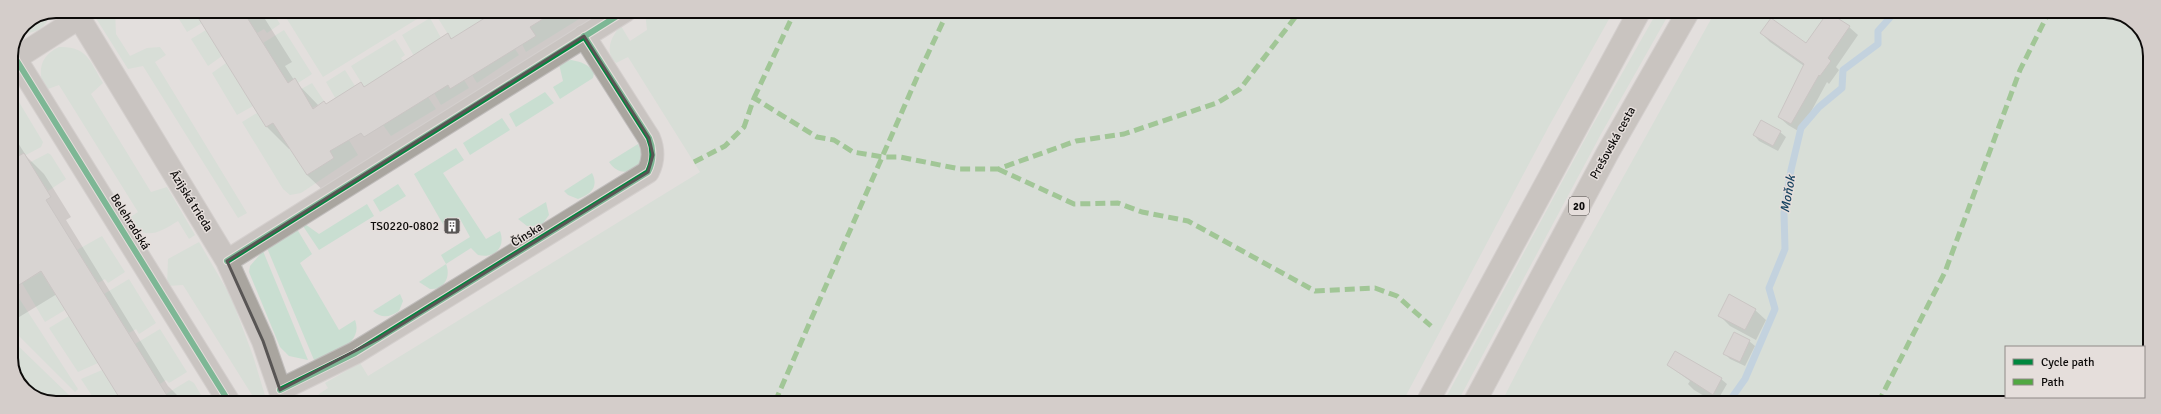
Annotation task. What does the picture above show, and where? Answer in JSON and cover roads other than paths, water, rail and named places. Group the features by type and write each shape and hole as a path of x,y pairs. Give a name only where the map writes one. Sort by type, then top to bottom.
{"highway":[{"path":"1431,396 1636,18"},
{"name":"Prešovská cesta","path":"1478,396 1606,154 1685,18"}],"street":[{"path":"18,53 72,18"},
{"name":"Ázijská trieda","path":"79,18 227,261 264,341 282,396"},
{"path":"227,261 614,18"},
{"name":"Čínska","path":"282,396 355,353 648,172 652,164 653,155 649,138 584,36"},
{"name":"Belehradská","path":"18,62 225,396"}],"waterway":[{"name":"Moňok","path":"1733,396 1745,379 1775,309 1769,288 1785,249 1784,213 1791,170 1801,128 1819,107 1842,88 1843,70 1878,44 1878,31 1890,18"}],"place":[{"name":"TS0220-0802","path":"452,226"}]}
